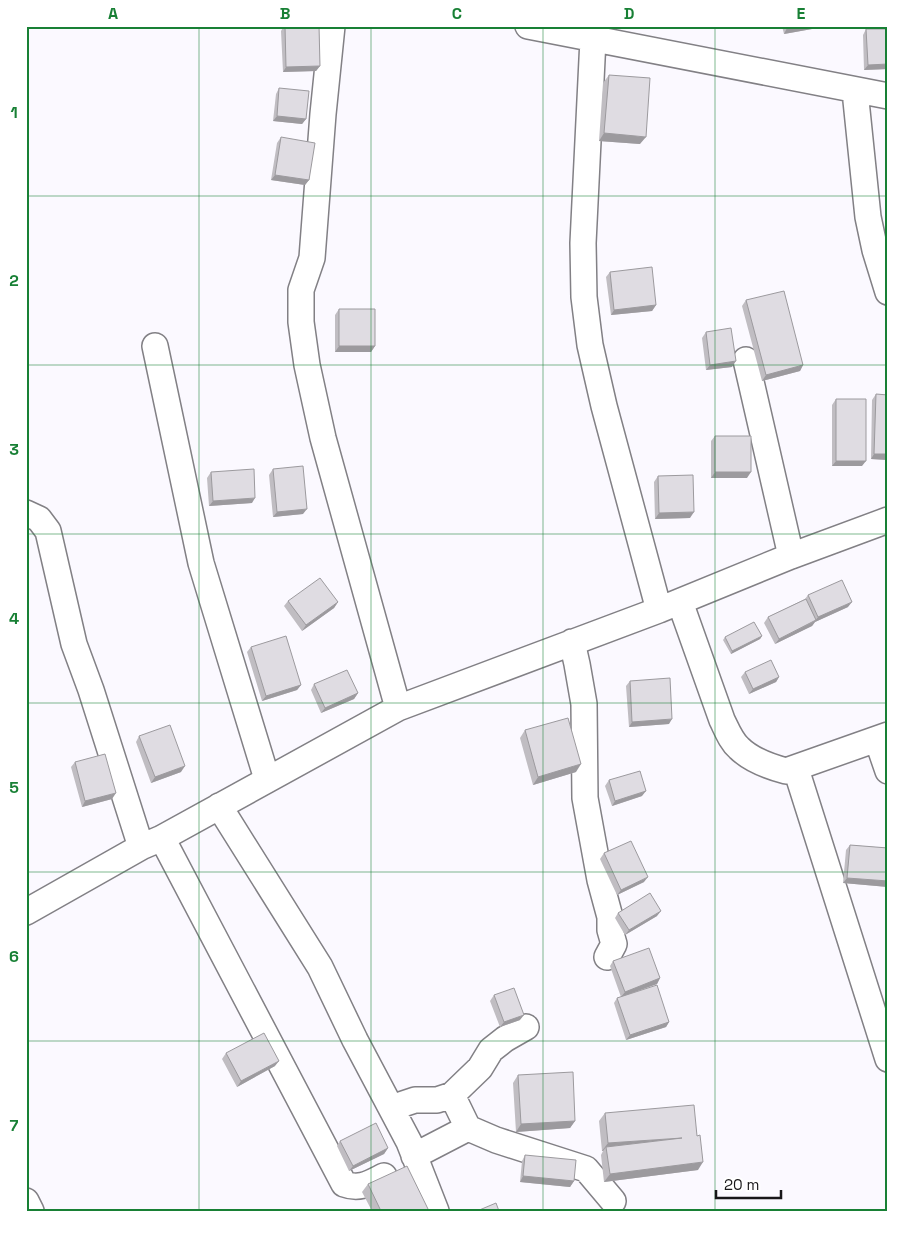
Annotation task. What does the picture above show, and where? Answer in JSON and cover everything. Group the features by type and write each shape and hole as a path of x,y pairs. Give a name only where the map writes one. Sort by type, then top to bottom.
{"street":[{"path":"332,26 323,114 313,252 300,290 301,322 307,365 323,438 398,708"},
{"path":"528,26 593,39 624,35 855,91 888,96"},
{"path":"593,39 583,243 584,297 590,345 604,406 669,606 708,684 730,738 739,749 753,758 786,771 882,737 888,771"},
{"path":"855,91 868,217 875,250 888,292"},
{"path":"155,346 201,563 267,779"},
{"path":"746,360 791,556"},
{"path":"26,513 39,519 48,531 74,644 152,843 344,1184 352,1187 364,1187 384,1176"},
{"path":"26,912 398,708 669,606 791,556 888,520"},
{"path":"572,642 578,664 584,704 585,798 614,944 607,957"},
{"path":"796,769 888,1060"},
{"path":"219,806 320,967 354,1040 391,1108 414,1156 436,1211"},
{"path":"391,1108 415,1100 437,1100 452,1095 480,1068 491,1050 505,1039 526,1027"},
{"path":"452,1095 468,1128 496,1140 586,1169 613,1201"},
{"path":"414,1156 468,1128"},
{"path":"26,1201 31,1211"}],"building":[{"path":"285,26 319,26 320,66 286,67"},
{"path":"866,29 888,29 888,64 868,65"},
{"path":"609,75 650,78 646,137 604,133"},
{"path":"279,88 309,91 306,119 277,116"},
{"path":"281,137 315,143 309,180 275,175"},
{"path":"652,267 656,305 614,310 610,272"},
{"path":"784,291 803,365 766,375 746,300"},
{"path":"339,309 375,309 375,346 339,346"},
{"path":"731,328 736,361 710,365 706,332"},
{"path":"876,394 888,395 888,454 874,454"},
{"path":"836,399 866,399 866,461 836,461"},
{"path":"715,436 751,436 751,472 715,472"},
{"path":"303,466 307,509 277,512 273,469"},
{"path":"254,469 255,498 213,501 211,472"},
{"path":"693,475 694,512 659,513 658,476"},
{"path":"320,578 338,602 306,625 288,601"},
{"path":"842,580 852,602 818,617 808,595"},
{"path":"806,599 816,620 779,639 768,617"},
{"path":"754,622 762,636 732,651 725,637"},
{"path":"286,636 301,685 266,696 251,647"},
{"path":"771,660 779,677 753,689 745,672"},
{"path":"347,670 358,693 325,708 314,684"},
{"path":"670,678 672,719 632,722 630,681"},
{"path":"568,718 581,764 538,777 525,730"},
{"path":"170,725 185,766 155,777 139,736"},
{"path":"105,754 116,793 85,801 75,762"},
{"path":"640,771 646,791 615,801 609,780"},
{"path":"631,841 648,877 621,890 604,853"},
{"path":"850,845 888,848 888,881 847,878"},
{"path":"650,893 661,911 629,930 618,913"},
{"path":"649,948 660,978 625,992 613,961"},
{"path":"657,985 669,1022 630,1035 617,998"},
{"path":"514,988 524,1015 504,1022 494,995"},
{"path":"264,1033 279,1061 241,1081 226,1053"},
{"path":"573,1072 575,1121 521,1124 518,1075"},
{"path":"694,1105 697,1136 700,1135 703,1162 610,1174 606,1147 682,1138 608,1143 605,1113"},
{"path":"376,1123 388,1148 353,1166 340,1141"},
{"path":"525,1155 576,1160 574,1181 523,1176"},
{"path":"407,1166 429,1211 381,1211 368,1184"},
{"path":"496,1203 499,1211 477,1211"}]}
